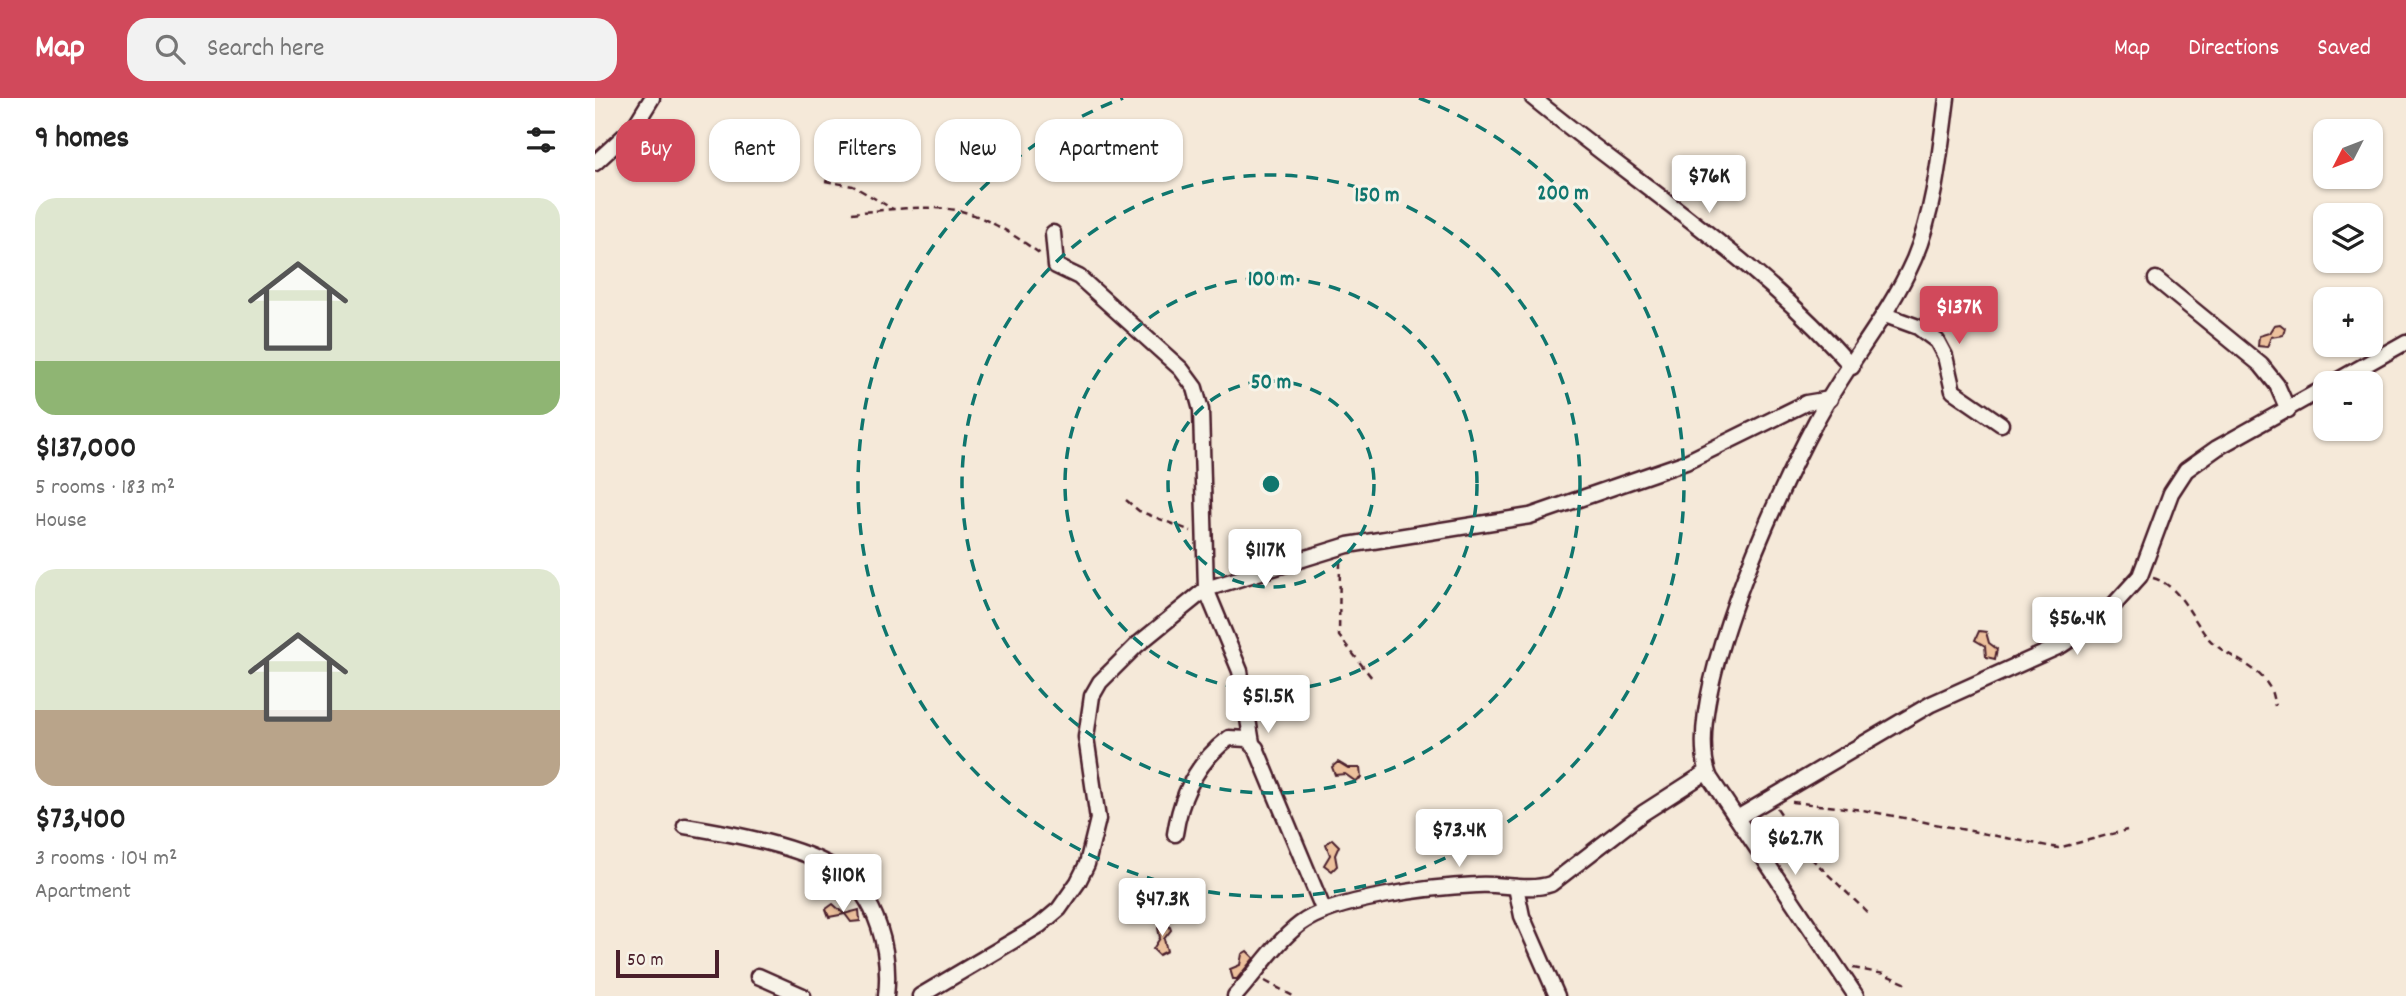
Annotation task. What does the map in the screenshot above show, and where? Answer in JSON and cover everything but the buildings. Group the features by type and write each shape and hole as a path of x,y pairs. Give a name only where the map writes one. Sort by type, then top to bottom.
{"street":[{"path":"595,163 634,127 652,98"},
{"path":"1533,98 1746,264 1807,319 1852,367"},
{"path":"1856,996 1707,772 1707,709 1724,631 1788,480 1830,399 1885,315 1915,256 1926,220 1947,98"},
{"path":"1053,233 1056,265 1079,277 1181,369 1195,388 1201,410 1206,589 1240,671 1252,743 1324,911"},
{"path":"2156,279 2261,365 2277,385 2288,410"},
{"path":"1885,315 1930,333 1941,348 1953,391 1961,400 2001,424"},
{"path":"2356,371 2405,346"},
{"path":"1737,818 1931,704 2081,634 2100,621 2140,576 2171,493 2186,470 2217,448 2313,395"},
{"path":"920,996 1040,925 1059,909 1078,883 1087,864 1098,819 1086,737 1092,696 1100,682 1137,645 1206,589 1341,547 1530,516 1686,462 1806,403 1830,399"},
{"path":"1175,834 1184,795 1198,768 1230,738 1241,736 1252,743"},
{"path":"1235,996 1300,924 1324,911 1367,899 1449,887 1479,884 1542,887 1562,877 1623,827 1707,772"},
{"path":"685,826 730,833 823,862 841,872 862,895 878,924 888,965 886,996"},
{"path":"1516,887 1522,916 1557,996"},
{"path":"758,975 803,996"}],"path":[{"path":"831,182 853,186 893,209"},
{"path":"852,213 893,209 960,211 1019,239 1056,265"},
{"path":"1126,500 1139,511 1189,529 1204,542"},
{"path":"1341,547 1339,636 1372,678"},
{"path":"2140,576 2158,579 2194,615 2207,636 2224,653 2255,670 2269,685 2275,706"},
{"path":"1771,800 1863,810 2058,848 2127,830"},
{"path":"1771,800 1811,858 1869,914"},
{"path":"1840,970 1859,967 1909,985"},
{"path":"1255,975 1293,996"}]}
